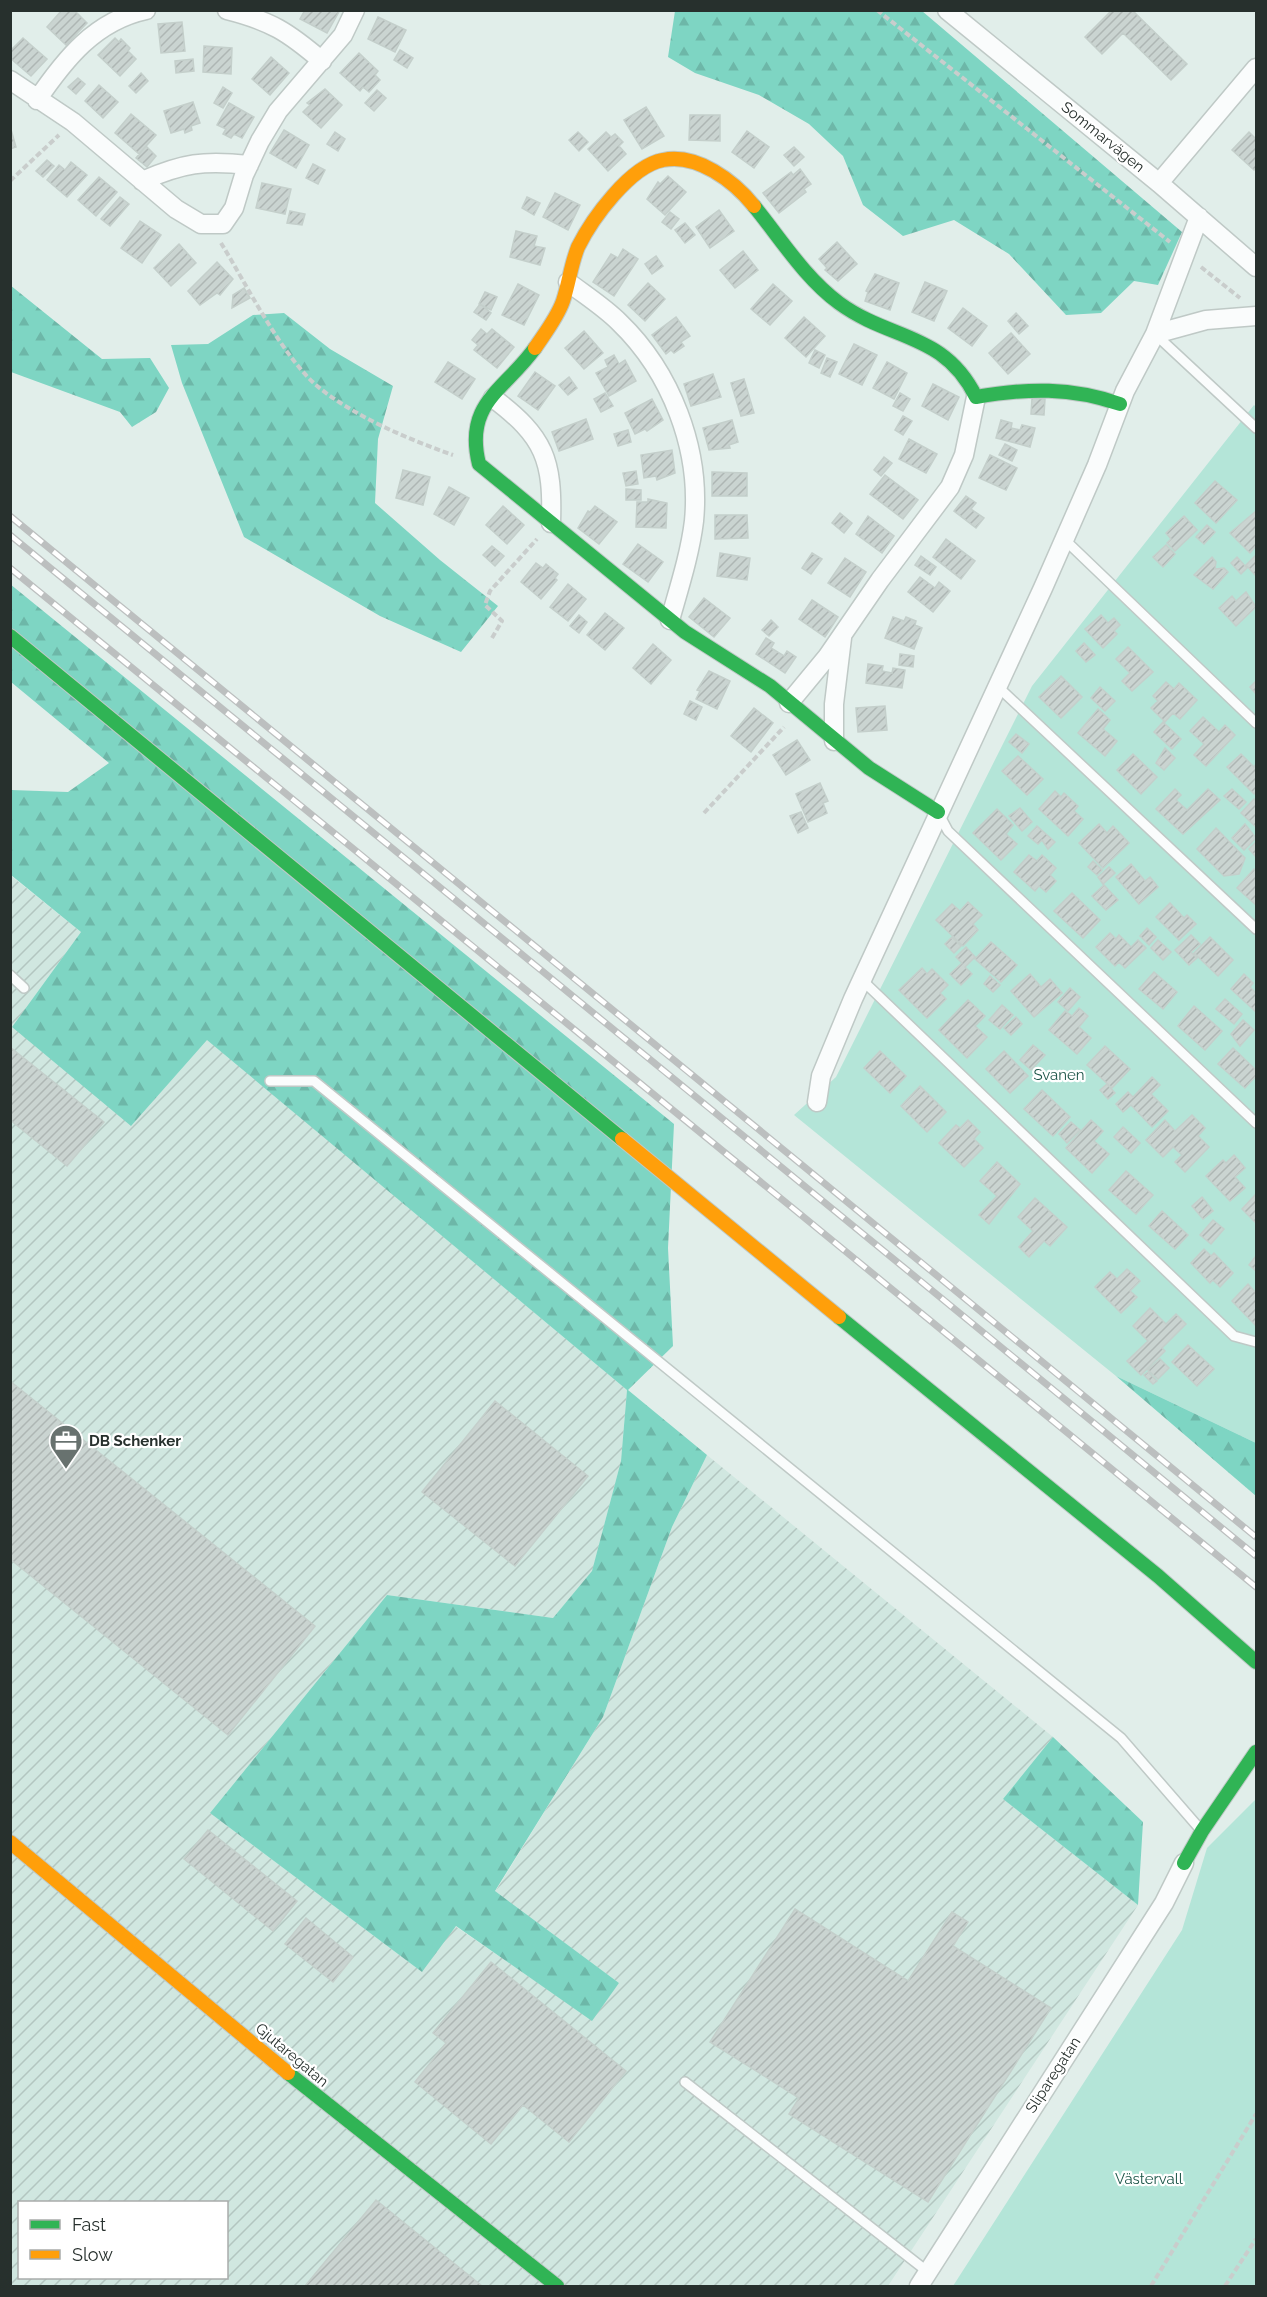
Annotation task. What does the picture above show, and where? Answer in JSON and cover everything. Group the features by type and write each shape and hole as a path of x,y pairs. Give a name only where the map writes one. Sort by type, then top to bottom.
{"street":[{"path":"37,100 56,72 109,22 146,10"},
{"path":"227,10 262,19 297,39 322,61"},
{"path":"10,80 73,122 176,210 201,224 223,224 234,208 249,165 278,111 343,35 355,10"},
{"name":"Sommarvägen","path":"947,10 1159,183 1257,267"},
{"path":"1159,183 1257,68"},
{"path":"794,707 843,633 950,486 964,455 976,396 962,369 943,352 880,326 848,309 823,290 797,265 759,211 735,185 710,168 679,159 657,161 634,175 606,206 579,247 556,316 528,357 482,412 472,438 479,464 670,620 770,686 794,707 834,741 905,793 938,812"},
{"path":"142,182 175,167 213,161 249,165"},
{"path":"818,1102 821,1076 862,980 1064,539 1120,404 1155,334 1199,217"},
{"path":"568,282 618,321 647,354 671,394 688,441 693,478 694,521 670,620"},
{"path":"1155,334 1252,310"},
{"path":"976,396 1026,389 1062,388 1091,393 1120,404"},
{"path":"493,398 531,433 547,459 552,488 551,523"},
{"path":"834,741 834,704 843,633"},
{"path":"10,636 1158,1576 1257,1662"},
{"path":"1184,1863 1202,1831 1257,1752"},
{"name":"Gjutaregatan","path":"10,1842 323,2102 557,2286"},
{"name":"Sliparegatan","path":"923,2279 1164,1903 1184,1863"}],"lane":[{"path":"1155,334 1257,428"},
{"path":"1064,539 1257,723"},
{"path":"996,685 1257,929"},
{"path":"938,812 948,831 1257,1123"},
{"path":"10,975 24,988"},
{"path":"862,980 1234,1336 1257,1342"},
{"path":"270,1080 314,1081 1120,1738 1202,1831"},
{"path":"686,2082 923,2279"}],"path":[{"path":"877,10 1185,254 1252,310"},
{"path":"10,182 73,122"},
{"path":"209,225 263,315 294,359 321,390 374,422 425,445 479,464"},
{"path":"492,638 502,621 485,604 490,591 551,523"},
{"path":"704,813 794,707"},
{"path":"1151,2286 1257,2114"},
{"path":"1225,2286 1257,2239"}],"shaded area":[{"path":"10,875 81,932 12,1027 207,1039 627,1390 621,1461 592,1572 553,1618 387,1595 210,1813 422,1972 455,1926 592,2020 619,1983 495,1892 603,1717 672,1527 707,1455 1053,1737 1003,1799 1138,1905 888,2286 11,2286"}],"green space":[{"path":"675,11 922,11 1182,232 1158,285 1134,281 1101,313 1066,315 1009,254 954,220 903,236 863,205 843,156 809,124 759,95 695,73 668,57"},
{"path":"10,285 102,359 150,358 169,388 156,412 132,427 120,412 11,372"},
{"path":"284,313 330,349 393,386 378,439 375,503 440,560 498,606 461,652 380,616 244,537 182,383 171,345 208,344 253,315"},
{"name":"Svanen","path":"1254,405 1256,407 1256,1443 1116,1376 794,1115 836,1077 1032,686"},
{"path":"10,584 674,1124 668,1248 673,1346 628,1390 707,1455 672,1527 603,1717 495,1891 619,1983 592,2021 456,1926 422,1972 210,1813 387,1595 553,1618 592,1571 621,1461 627,1390 207,1040 131,1126 12,1027 81,932 11,875 11,790 68,792 109,763 11,682"},
{"path":"1116,1376 1256,1443 1256,1496"},
{"path":"1053,1737 1143,1822 1138,1905 1003,1799"},
{"name":"Västervall","path":"1256,1799 1256,2286 953,2286 1182,1930 1207,1848"}],"building":[{"path":"62,10 74,10 87,23 66,45 47,27"},
{"path":"305,10 340,10 327,33 300,19"},
{"path":"1112,10 1132,10 1187,64 1171,80 1123,33 1102,54 1085,37"},
{"path":"378,17 406,30 395,52 368,39"},
{"path":"182,22 185,51 161,53 158,24"},
{"path":"23,38 47,59 31,76 10,58 10,51"},
{"path":"115,38 119,42 121,39 130,48 128,51 136,59 120,76 98,55"},
{"path":"204,46 232,48 231,74 203,72"},
{"path":"400,50 413,58 407,68 394,60"},
{"path":"359,53 378,71 375,75 380,80 369,92 363,87 360,91 340,73"},
{"path":"271,57 289,73 270,95 252,79"},
{"path":"193,59 194,71 176,73 175,61"},
{"path":"141,73 148,81 136,93 129,86"},
{"path":"78,78 85,84 76,94 68,87"},
{"path":"99,85 118,102 103,118 85,101"},
{"path":"223,87 232,93 223,108 214,103"},
{"path":"325,89 342,105 321,128 303,112 310,105 307,103"},
{"path":"377,90 386,98 374,111 365,103"},
{"path":"193,102 200,123 191,126 192,130 185,133 184,129 171,133 164,111"},
{"path":"229,103 254,117 242,138 234,134 231,138 223,134 226,129 217,125"},
{"path":"646,107 664,136 642,149 624,120"},
{"path":"131,114 156,135 139,154 115,133"},
{"path":"690,115 720,115 720,141 689,140"},
{"path":"10,126 16,147 10,149"},
{"path":"284,130 309,145 296,168 270,153"},
{"path":"747,131 769,147 754,168 732,152"},
{"path":"335,132 345,139 338,151 327,144"},
{"path":"578,132 588,142 579,151 569,140"},
{"path":"606,132 611,137 615,134 623,142 619,146 626,154 608,171 588,149"},
{"path":"1249,132 1256,139 1256,168 1254,170 1232,150"},
{"path":"146,146 156,156 147,167 136,158"},
{"path":"794,147 804,157 794,166 784,155"},
{"path":"47,160 54,166 43,177 36,171"},
{"path":"71,162 87,175 67,197 47,180 59,165 65,170"},
{"path":"313,164 325,170 318,184 306,178"},
{"path":"800,169 811,184 804,189 806,192 779,213 763,193 791,172 793,175"},
{"path":"668,176 686,192 665,215 647,199 658,182 660,184"},
{"path":"99,177 117,192 96,216 78,200"},
{"path":"262,183 291,189 285,214 256,208"},
{"path":"555,193 580,205 568,230 543,217"},
{"path":"120,197 129,204 110,226 101,219"},
{"path":"527,197 540,203 534,215 522,208"},
{"path":"719,210 734,231 710,248 696,227"},
{"path":"290,211 305,214 302,225 287,223"},
{"path":"670,212 679,219 671,229 662,222"},
{"path":"140,221 161,235 142,263 121,248"},
{"path":"685,223 695,235 685,243 675,230"},
{"path":"516,231 537,236 534,246 545,248 540,265 510,257"},
{"path":"837,242 857,264 838,281 825,270 827,268 819,259"},
{"path":"179,244 196,263 171,286 154,268"},
{"path":"623,249 638,259 614,296 593,282 611,254 618,258"},
{"path":"743,251 758,270 735,288 720,270"},
{"path":"656,256 663,266 652,274 645,264"},
{"path":"217,262 233,279 220,295 217,293 200,305 188,291"},
{"path":"875,274 899,283 890,310 865,301 868,292 866,291"},
{"path":"925,282 947,291 934,321 912,312"},
{"path":"648,283 665,299 645,321 628,305"},
{"path":"518,284 539,295 524,325 502,315"},
{"path":"773,284 792,301 770,325 751,309"},
{"path":"244,288 250,298 232,308 233,295"},
{"path":"485,292 497,297 491,310 479,304"},
{"path":"480,304 491,313 486,320 474,312"},
{"path":"963,308 987,326 972,346 948,328"},
{"path":"1016,313 1028,326 1019,334 1008,321"},
{"path":"676,317 690,336 681,342 684,346 674,353 671,350 666,354 652,335"},
{"path":"804,317 825,336 806,357 785,338"},
{"path":"481,329 487,334 492,329 514,347 497,368 474,350 478,345 472,340"},
{"path":"584,331 603,353 584,369 565,348"},
{"path":"1011,333 1030,354 1008,374 989,353"},
{"path":"854,344 877,355 862,385 839,374"},
{"path":"815,350 825,355 819,368 809,363"},
{"path":"614,355 619,364 625,360 636,381 609,396 596,373 608,367 605,360"},
{"path":"827,358 837,362 830,377 821,373"},
{"path":"448,362 475,379 462,399 435,382"},
{"path":"887,362 907,373 894,399 873,388"},
{"path":"535,372 555,386 538,410 518,396"},
{"path":"713,374 721,397 691,406 684,384"},
{"path":"569,377 577,388 568,395 559,385"},
{"path":"744,379 754,413 741,416 731,383"},
{"path":"933,384 959,397 948,420 922,406"},
{"path":"605,393 613,406 601,412 594,399"},
{"path":"900,393 910,399 903,411 893,406"},
{"path":"1032,398 1045,399 1044,415 1031,414"},
{"path":"652,399 663,420 647,431 645,429 635,434 625,413"},
{"path":"903,416 912,421 903,435 895,430"},
{"path":"586,419 593,439 559,451 552,432"},
{"path":"732,420 738,442 729,445 730,448 709,450 703,428"},
{"path":"1001,420 1012,423 1011,428 1020,430 1022,425 1035,428 1030,447 996,438"},
{"path":"628,430 631,442 618,446 614,434"},
{"path":"909,439 937,454 926,473 899,459"},
{"path":"1005,444 1017,450 1012,461 999,455"},
{"path":"672,450 675,473 657,480 656,476 644,478 641,455"},
{"path":"990,455 1017,468 1006,490 979,478"},
{"path":"884,457 892,463 881,476 874,470"},
{"path":"403,470 430,477 423,505 396,498"},
{"path":"636,471 638,484 626,486 623,473"},
{"path":"712,472 747,473 747,496 712,496"},
{"path":"885,475 918,500 903,519 870,494"},
{"path":"1215,481 1237,500 1216,523 1195,503"},
{"path":"449,487 469,498 454,525 434,514"},
{"path":"626,489 641,490 641,500 626,500"},
{"path":"966,496 976,503 971,509 984,518 976,528 954,511"},
{"path":"648,499 667,503 666,528 636,527 637,502 648,502"},
{"path":"503,506 524,525 507,544 486,525"},
{"path":"595,506 617,522 599,544 578,528 588,511 590,512"},
{"path":"1256,511 1256,546 1250,553 1230,533"},
{"path":"840,513 852,523 844,533 832,523"},
{"path":"715,515 747,515 748,538 715,539"},
{"path":"868,516 894,536 882,553 856,534"},
{"path":"1184,516 1197,530 1175,551 1167,543 1171,539 1166,533"},
{"path":"1207,525 1215,532 1204,544 1196,537"},
{"path":"946,539 975,561 961,579 933,557"},
{"path":"638,544 663,562 648,582 623,564"},
{"path":"1166,545 1175,554 1163,567 1153,557"},
{"path":"492,546 504,556 495,566 483,555"},
{"path":"720,553 750,558 747,580 717,576"},
{"path":"812,553 822,559 811,574 802,568"},
{"path":"1256,555 1256,576 1246,565"},
{"path":"921,556 936,567 930,575 915,565"},
{"path":"1212,557 1216,562 1215,569 1224,568 1228,572 1213,589 1194,575"},
{"path":"1237,557 1247,568 1241,574 1231,563"},
{"path":"845,558 866,572 850,597 828,583"},
{"path":"536,563 543,568 546,564 558,574 555,578 557,580 541,599 521,582"},
{"path":"920,577 935,588 939,582 950,591 933,612 908,592"},
{"path":"568,584 586,599 568,621 550,607"},
{"path":"1246,592 1256,607 1236,626 1219,608 1232,596 1236,601"},
{"path":"704,598 730,618 714,637 689,617"},
{"path":"812,600 838,617 825,637 799,619"},
{"path":"605,613 624,628 605,650 587,635"},
{"path":"579,615 587,622 579,633 570,626"},
{"path":"1101,615 1108,623 1114,618 1120,625 1114,631 1117,634 1103,648 1085,629"},
{"path":"893,617 904,621 906,617 916,621 915,625 922,628 914,649 885,638"},
{"path":"771,620 778,627 769,636 762,630"},
{"path":"766,638 774,643 771,648 784,656 787,651 796,657 785,673 756,654"},
{"path":"1084,643 1095,655 1086,662 1076,651"},
{"path":"653,644 671,660 651,684 633,668"},
{"path":"1128,647 1153,672 1132,691 1122,681 1130,673 1116,659"},
{"path":"900,654 914,656 913,667 899,665"},
{"path":"868,664 883,666 882,671 892,673 893,668 905,670 902,688 866,683"},
{"path":"709,671 730,681 717,709 696,699 700,691 697,690"},
{"path":"1061,676 1082,697 1061,718 1039,697"},
{"path":"1256,681 1256,694 1250,687"},
{"path":"1166,682 1174,689 1179,683 1197,700 1180,719 1173,713 1165,722 1151,708 1158,701 1153,696"},
{"path":"1100,687 1115,701 1105,711 1091,698"},
{"path":"690,701 702,707 696,720 684,714"},
{"path":"885,706 887,730 858,732 856,708"},
{"path":"754,708 773,723 751,752 731,736"},
{"path":"1098,709 1110,720 1103,729 1117,741 1105,756 1078,733"},
{"path":"1203,717 1219,732 1225,725 1235,735 1206,766 1194,755 1204,744 1190,731"},
{"path":"1163,722 1181,739 1172,749 1154,732"},
{"path":"1016,734 1029,744 1022,753 1009,742"},
{"path":"797,740 810,760 786,775 773,755"},
{"path":"1165,748 1175,758 1164,770 1156,763"},
{"path":"1133,754 1157,777 1141,794 1117,770"},
{"path":"1241,754 1254,767 1256,764 1256,792 1254,794 1227,767"},
{"path":"1018,756 1043,779 1027,795 1002,771"},
{"path":"820,783 828,801 823,803 827,813 808,822 796,794"},
{"path":"1175,789 1181,795 1176,800 1187,810 1208,789 1220,800 1183,834 1156,809"},
{"path":"1232,789 1246,802 1239,809 1224,796"},
{"path":"1055,791 1061,797 1064,793 1078,806 1074,811 1083,819 1068,836 1039,809"},
{"path":"1254,799 1256,801 1256,827 1241,813"},
{"path":"1020,808 1032,822 1022,831 1009,816"},
{"path":"997,809 1013,825 1006,834 1017,844 1001,860 973,833"},
{"path":"801,812 808,828 798,833 790,816"},
{"path":"1099,824 1107,833 1113,826 1129,843 1103,868 1079,843"},
{"path":"1245,824 1256,838 1244,850 1232,838"},
{"path":"1037,826 1055,842 1048,849 1042,840 1038,844 1028,836"},
{"path":"1216,828 1245,858 1239,874 1224,876 1197,849"},
{"path":"1256,842 1256,857 1249,849"},
{"path":"1029,855 1037,861 1042,855 1056,868 1050,875 1056,881 1046,892 1039,886 1035,891 1014,872"},
{"path":"1093,861 1102,870 1097,875 1088,867"},
{"path":"1131,864 1145,881 1150,877 1158,887 1139,904 1116,877"},
{"path":"1109,867 1115,873 1103,884 1098,877"},
{"path":"1254,869 1256,871 1256,905 1237,888"},
{"path":"1104,885 1118,900 1106,910 1092,896"},
{"path":"1072,893 1100,920 1083,938 1054,911"},
{"path":"968,902 982,915 973,924 978,930 963,946 936,920 952,904 960,911"},
{"path":"1170,903 1184,918 1187,915 1196,924 1179,940 1156,917"},
{"path":"1147,928 1156,937 1149,945 1140,936"},
{"path":"1110,933 1116,939 1119,935 1131,947 1138,940 1146,948 1125,968 1119,962 1115,966 1096,947"},
{"path":"1191,935 1200,944 1191,952 1197,958 1189,965 1175,950"},
{"path":"952,937 961,946 954,953 945,944"},
{"path":"1210,937 1233,960 1218,976 1194,953"},
{"path":"1158,940 1171,952 1163,960 1151,948"},
{"path":"991,942 1017,965 1001,982 975,959"},
{"path":"966,947 975,957 965,967 972,974 961,985 950,974 962,963 956,957"},
{"path":"922,968 927,974 932,969 948,985 940,993 946,999 927,1018 899,990"},
{"path":"1154,972 1177,992 1163,1009 1139,989"},
{"path":"1030,974 1041,987 1050,979 1062,993 1034,1017 1011,991"},
{"path":"1244,974 1253,983 1250,987 1256,993 1256,1012 1231,989"},
{"path":"990,976 1000,985 993,992 984,984"},
{"path":"1070,988 1080,997 1068,1011 1058,1002"},
{"path":"1225,999 1242,1014 1234,1024 1216,1009"},
{"path":"968,1000 985,1016 975,1026 987,1037 967,1058 939,1030"},
{"path":"1002,1005 1013,1015 1000,1029 989,1020"},
{"path":"1194,1006 1222,1031 1205,1050 1178,1026"},
{"path":"1079,1008 1088,1016 1079,1027 1091,1038 1077,1054 1049,1030 1065,1011 1072,1016"},
{"path":"1016,1017 1022,1024 1011,1035 1004,1028"},
{"path":"1243,1020 1254,1030 1240,1046 1231,1034"},
{"path":"1033,1045 1045,1055 1031,1070 1020,1060"},
{"path":"1105,1046 1130,1069 1112,1088 1087,1065"},
{"path":"10,1047 104,1122 67,1166 10,1120"},
{"path":"1233,1048 1256,1070 1256,1076 1245,1088 1218,1064"},
{"path":"880,1051 906,1076 890,1093 864,1068"},
{"path":"1004,1051 1028,1076 1010,1093 986,1069"},
{"path":"1152,1077 1160,1085 1151,1094 1168,1111 1152,1127 1131,1105 1123,1112 1116,1104 1128,1092 1133,1097"},
{"path":"1107,1084 1115,1093 1108,1099 1100,1090"},
{"path":"920,1086 946,1112 927,1132 901,1106"},
{"path":"1042,1090 1070,1117 1053,1136 1024,1109"},
{"path":"1192,1115 1205,1128 1198,1136 1209,1147 1185,1172 1175,1162 1182,1155 1173,1147 1163,1157 1146,1140 1165,1120 1175,1131"},
{"path":"968,1120 980,1132 974,1139 983,1148 964,1167 939,1143 956,1125 960,1128"},
{"path":"1091,1120 1103,1131 1094,1141 1109,1154 1092,1173 1066,1148"},
{"path":"1071,1122 1080,1130 1067,1143 1059,1134"},
{"path":"1123,1127 1140,1143 1131,1153 1114,1137"},
{"path":"1234,1155 1245,1168 1235,1177 1245,1188 1230,1201 1206,1176 1223,1160 1226,1163"},
{"path":"997,1162 1020,1184 989,1224 979,1215 997,1196 980,1181"},
{"path":"1126,1171 1153,1195 1136,1214 1109,1190"},
{"path":"1256,1194 1256,1223 1242,1209"},
{"path":"1202,1197 1213,1211 1203,1219 1192,1206"},
{"path":"1035,1198 1067,1227 1050,1246 1044,1241 1029,1257 1019,1247 1033,1231 1018,1217"},
{"path":"1162,1211 1188,1235 1175,1249 1149,1226"},
{"path":"1213,1220 1224,1229 1211,1244 1200,1235"},
{"path":"1204,1249 1211,1256 1214,1253 1233,1273 1220,1287 1213,1280 1210,1283 1191,1263"},
{"path":"1256,1256 1256,1271 1249,1265"},
{"path":"1127,1269 1140,1281 1130,1291 1137,1297 1121,1313 1095,1287 1110,1272 1117,1279"},
{"path":"1248,1284 1256,1293 1256,1326 1232,1301"},
{"path":"1150,1308 1166,1324 1176,1314 1186,1324 1162,1348 1165,1351 1141,1375 1127,1361 1148,1341 1133,1326"},
{"path":"1188,1345 1214,1369 1197,1386 1172,1362"},
{"path":"1160,1359 1169,1368 1158,1379 1148,1370"},
{"path":"1148,1372 1157,1381 1153,1384 1144,1375"},
{"name":"DB Schenker","path":"10,1381 315,1626 228,1735 10,1559"},
{"path":"495,1401 588,1476 515,1566 422,1492"},
{"path":"208,1830 297,1901 273,1931 184,1859"},
{"path":"795,1909 908,1981 952,1912 968,1922 953,1946 1051,2008 928,2202 789,2114 799,2098 710,2042"},
{"path":"306,1918 353,1957 333,1982 285,1944"},
{"path":"491,1962 626,2071 569,2142 523,2105 491,2144 415,2082 446,2043 433,2033"},
{"path":"376,2200 482,2286 305,2286"}],"railway":[{"path":"10,516 1256,1537"},
{"path":"10,535 1256,1556"},
{"path":"10,568 1256,1587"}],"traffic: fast":[{"path":"754,206 804,270 826,293 859,315 915,340 948,360 963,376 976,397 1013,392 1049,391 1084,394 1120,404"},
{"path":"535,348 490,399 482,412 477,426 476,443 479,464 685,632 770,686 869,768 938,812"},
{"path":"10,636 622,1139"},
{"path":"839,1317 1158,1576 1256,1662"},
{"path":"1184,1863 1202,1831 1256,1752"},
{"path":"288,2073 557,2286"}],"traffic: slow":[{"path":"535,348 560,307 576,253 584,235 613,195 650,164 676,159 701,165 714,171 736,187 754,206"},
{"path":"622,1139 839,1317"},
{"path":"10,1842 288,2073"}],"place":[{"name":"DB Schenker","path":"66,1470"}]}
